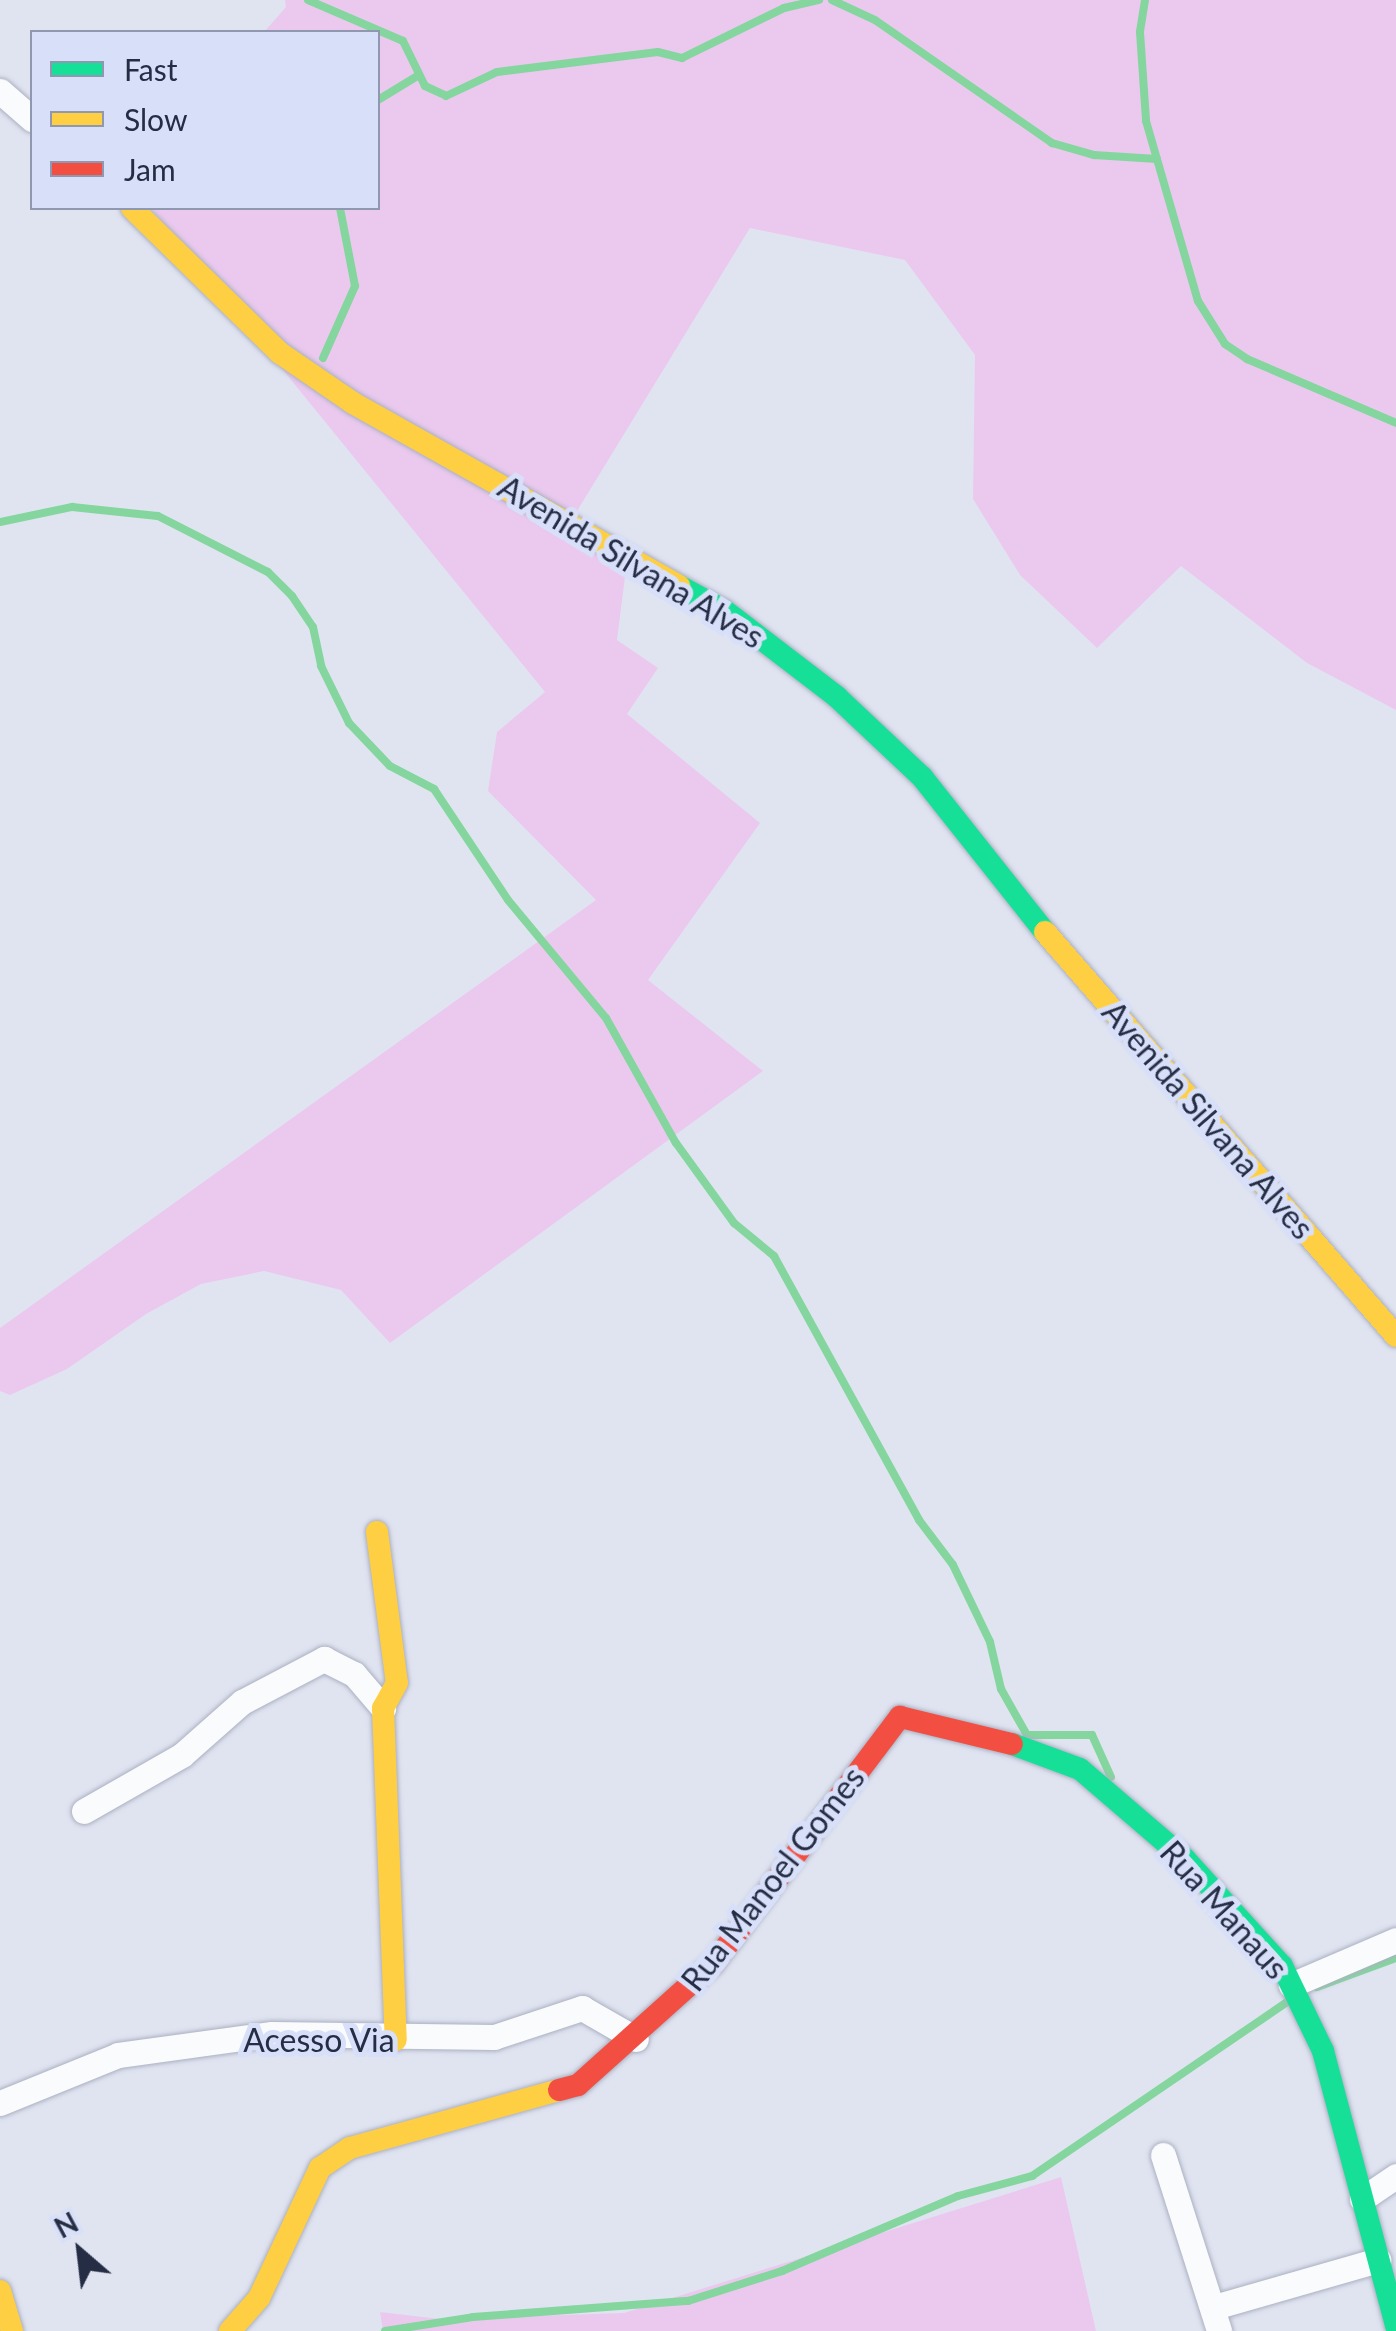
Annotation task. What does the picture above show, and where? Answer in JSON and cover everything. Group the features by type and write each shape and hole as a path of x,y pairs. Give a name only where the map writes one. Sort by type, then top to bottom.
{"street":[{"path":"0,91 30,117"},
{"name":"Avenida Silvana Alves","path":"134,210 280,353 353,403 726,611 837,697 922,777 1051,940 1396,1336"},
{"path":"377,1532 397,1683 384,1708 396,2040"},
{"path":"84,1811 182,1755 242,1702 324,1659 354,1674 384,1708"},
{"name":"Rua Manaus","path":"900,1717 981,1733 1080,1768 1185,1859 1282,1966 1323,2052 1396,2326"},
{"name":"Rua Manoel Gomes","path":"230,2331 259,2298 320,2168 350,2148 578,2085 636,2040 713,1964 900,1717"},
{"path":"1291,1986 1396,1940"},
{"name":"Acesso Via","path":"0,2103 118,2055 272,2034 396,2040 494,2037 582,2008 636,2040"},
{"path":"1162,2156 1217,2319 1378,2260"},
{"path":"1362,2199 1396,2176"},
{"path":"0,2290 12,2331"}],"shaded area":[{"path":"285,0 1396,0 1396,710 1307,663 1181,566 1097,648 1020,575 973,499 975,355 905,260 750,228 574,516 625,577 617,640 658,668 627,714 760,823 648,980 763,1071 390,1343 341,1290 264,1271 201,1284 146,1314 67,1369 10,1395 0,1391 0,1328 596,900 488,791 497,732 545,692 153,210 380,210 380,30 266,30 286,7"},
{"path":"1061,2177 1096,2331 383,2331 380,2312 440,2319 624,2313"}],"waterway":[{"path":"308,0 378,30"},
{"path":"380,31 403,41 425,86 446,96 497,72 658,52 682,58 784,8 819,0"},
{"path":"832,0 875,20 1052,143 1094,155 1157,159"},
{"path":"1145,0 1140,32 1146,121 1198,301 1225,344 1247,359 1396,423"},
{"path":"380,99 419,75"},
{"path":"323,358 355,286 340,210"},
{"path":"0,522 72,507 158,516 268,572 292,596 313,627 321,666 349,723 390,766 434,789 508,900 606,1018 676,1143 734,1223 774,1256 919,1520 953,1565 990,1642 1001,1689 1027,1735 1092,1735 1111,1777"},
{"path":"1317,1987 1396,1958"},
{"path":"385,2331 473,2317 688,2301 782,2271 958,2196 1032,2176 1287,2002"}],"traffic: fast":[{"path":"679,586 725,611 837,697 922,777 1045,932"},
{"path":"1012,1744 1080,1769 1185,1859 1282,1966 1323,2051 1396,2326"}],"traffic: slow":[{"path":"134,210 280,353 353,403 679,586"},
{"path":"1045,932 1396,1336"},
{"path":"377,1532 397,1683 383,1708 396,2040"},
{"path":"230,2331 259,2298 320,2168 350,2148 559,2090"},
{"path":"0,2291 12,2331"}],"traffic: jam":[{"path":"559,2090 578,2085 713,1964 900,1717 1012,1744"}]}
